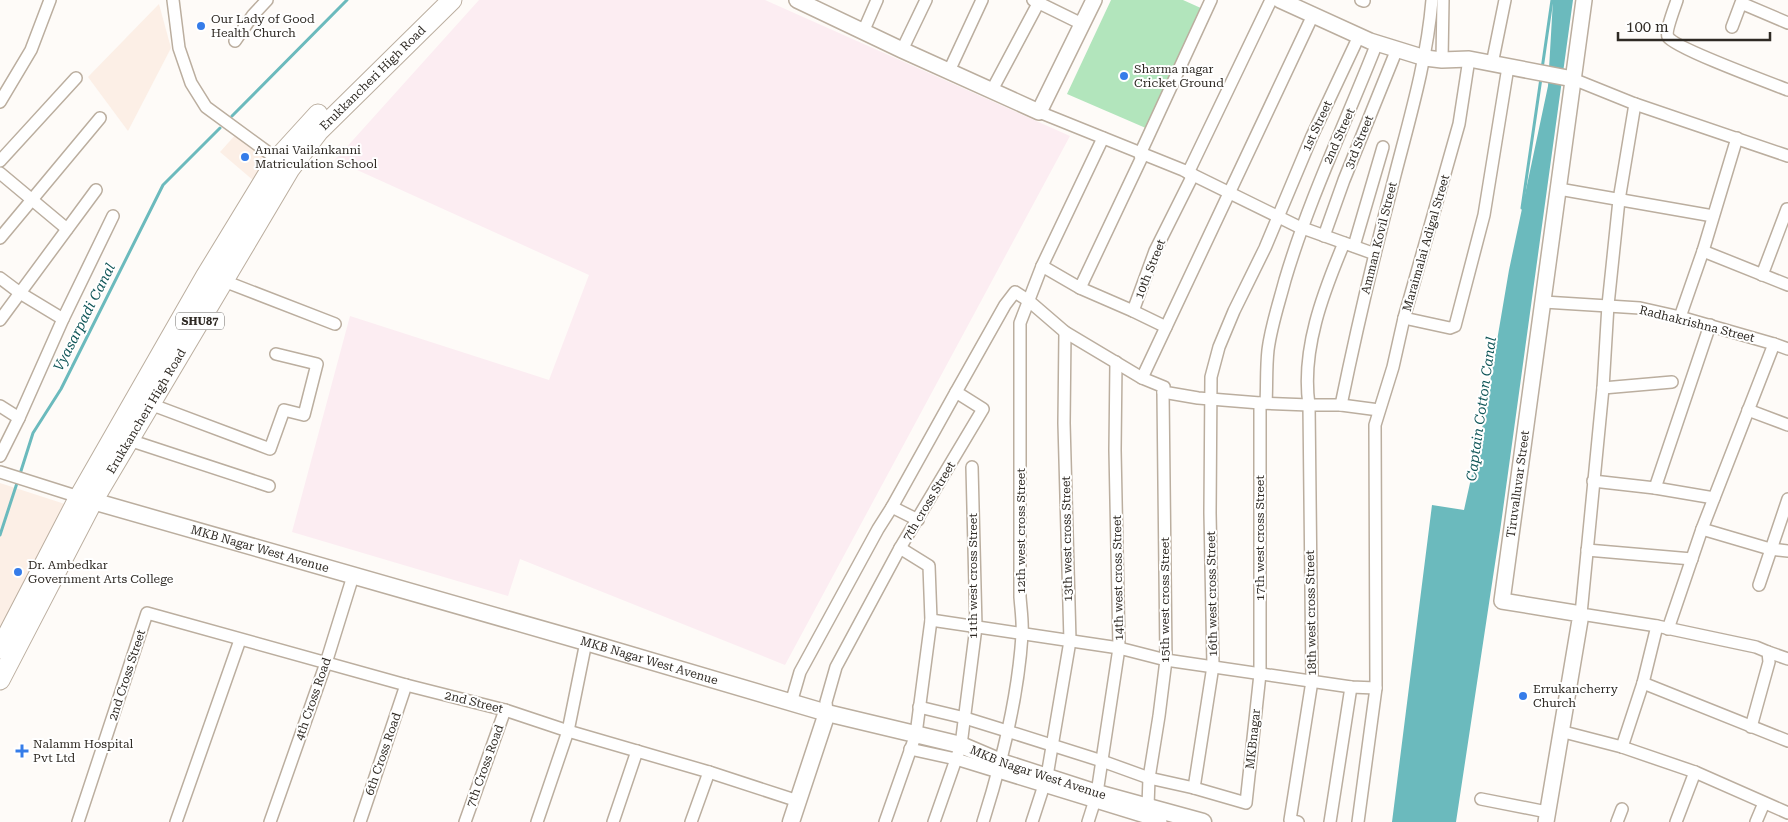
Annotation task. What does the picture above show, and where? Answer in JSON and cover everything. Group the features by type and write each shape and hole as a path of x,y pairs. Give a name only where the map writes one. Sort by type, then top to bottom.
{"main road":[{"name":"SHU87","path":"0,649 86,499 205,277 277,159 316,116 434,0"},
{"name":"Erukkancheri High Road","path":"2,673 86,499 129,440 290,169 318,131 452,0"},
{"name":"MKB Nagar West Avenue","path":"86,499 586,642 827,713 913,741 959,752 1152,816 1204,822"},
{"path":"791,822 827,713"}],"street":[{"path":"0,102 31,50 50,0"},
{"path":"173,0 179,48 191,83 206,107 277,159"},
{"path":"235,41 253,15 267,0"},
{"path":"797,0 821,5 863,32 1039,112 1191,174 1303,228 1375,254"},
{"path":"863,32 877,0"},
{"path":"902,50 926,0"},
{"path":"949,71 982,0"},
{"path":"1039,112 1094,0"},
{"path":"1080,288 1141,159 1140,154 1211,0"},
{"name":"10th Street","path":"1042,266 1080,288 1133,311 1156,250 1271,0"},
{"path":"1280,0 1359,36 1425,58 1442,60 1468,59 1569,78 1635,104 1788,156"},
{"name":"Amman Kovil Street","path":"1341,404 1375,254 1425,58 1432,0"},
{"path":"1442,60 1443,0"},
{"path":"1492,64 1505,0"},
{"name":"Tiruvalluvar Street","path":"1581,614 1502,601 1544,302 1569,78 1584,0"},
{"path":"1677,0 1668,30 1667,36 1669,39 1688,50 1788,90"},
{"path":"992,90 1037,1 1082,24"},
{"path":"1732,27 1741,3 1788,23"},
{"path":"1142,378 1313,15"},
{"name":"1st Street","path":"1210,399 1211,377 1219,347 1279,217 1312,136 1359,36"},
{"name":"2nd Street","path":"1263,403 1268,350 1274,318 1294,250 1323,171 1360,88 1377,43"},
{"name":"3rd Street","path":"1324,236 1344,180 1397,49"},
{"name":"Maraimalai Adigal Street","path":"1358,822 1376,688 1375,425 1378,410 1393,367 1404,318 1459,124 1468,59"},
{"path":"1404,318 1450,328 1455,326 1484,215 1508,67"},
{"path":"0,162 76,78"},
{"path":"1482,799 1548,819 1560,731 1581,614 1619,200 1635,104"},
{"path":"0,238 100,118"},
{"name":"12th west cross Street","path":"983,822 1000,767 1015,693 1022,634 1020,597 1020,323 1042,266 1103,138"},
{"path":"1680,317 1703,252 1737,138"},
{"name":"18th west cross Street","path":"1294,821 1312,681 1309,405 1307,392 1310,351 1316,322 1331,275 1349,245 1383,147"},
{"path":"0,173 67,229"},
{"path":"1558,189 1713,216"},
{"path":"0,320 96,190"},
{"path":"1762,275 1787,209"},
{"path":"0,456 20,418 63,319 113,216"},
{"path":"1703,252 1788,285"},
{"path":"0,278 20,294 63,319"},
{"path":"224,281 335,324"},
{"path":"790,703 800,672 878,529 1005,305 1015,292 1029,301 1065,332 1142,378 1164,387 1163,392 1210,399 1309,405 1341,404 1378,410"},
{"name":"Radhakrishna Street","path":"1544,302 1640,308 1710,325 1788,349"},
{"path":"1133,311 1166,327"},
{"path":"1655,488 1710,325"},
{"name":"13th west cross Street","path":"1032,822 1045,782 1070,641 1064,433 1065,332"},
{"path":"1668,629 1702,529 1774,344"},
{"path":"150,404 270,449 284,410 304,415 317,364 276,354"},
{"name":"14th west cross Street","path":"1088,822 1096,798 1119,648 1115,450 1116,362"},
{"path":"1603,388 1672,382"},
{"name":"7th cross Street","path":"827,713 826,702 836,667 900,548 983,409 956,392"},
{"name":"15th west cross Street","path":"1152,816 1149,778 1160,716 1166,660 1163,392"},
{"name":"16th west cross Street","path":"1194,788 1213,666 1210,399"},
{"name":"17th west cross Street","path":"1260,674 1263,403"},
{"path":"0,406 20,418"},
{"path":"1748,410 1788,425"},
{"path":"129,440 269,486"},
{"name":"11th west cross Street","path":"934,822 959,752 976,627 972,467"},
{"path":"0,472 86,499"},
{"path":"1593,481 1655,488 1714,498"},
{"path":"1759,585 1788,499"},
{"path":"892,507 918,520"},
{"path":"1702,529 1770,549 1788,551"},
{"path":"885,822 913,741 931,620 929,566 900,548"},
{"path":"1587,550 1692,559"},
{"name":"4th Cross Road","path":"270,822 326,663 353,576"},
{"name":"2nd Street","path":"147,613 406,686 505,710 798,801"},
{"name":"2nd Cross Street","path":"78,822 147,613"},
{"path":"1581,614 1657,626 1756,648 1788,659"},
{"path":"931,620 1119,648 1166,660 1351,687 1376,688"},
{"path":"1622,747 1643,682 1657,626"},
{"path":"176,822 240,640"},
{"path":"538,822 568,731 586,642"},
{"path":"1750,727 1769,662 1768,652"},
{"name":"MKBnagar","path":"1194,788 1246,803 1260,674"},
{"path":"1643,682 1788,741"},
{"name":"6th Cross Road","path":"360,822 406,686"},
{"path":"1330,822 1351,687"},
{"path":"919,708 965,718 1102,761 1149,778 1194,788"},
{"name":"7th Cross Road","path":"465,822 505,710"},
{"path":"1560,731 1622,747 1695,772 1788,813"},
{"path":"613,822 637,751"},
{"path":"691,822 708,772"},
{"path":"1676,822 1695,772"},
{"path":"1756,822 1764,803"},
{"path":"1618,822 1622,809"}],"shaded area":[{"path":"479,0 765,0 1070,136 785,665 520,559 508,596 292,532 350,316 549,380 589,275 335,160"},
{"path":"159,4 171,48 128,131 88,77"},
{"name":"Annai Vailankanni Matriculation School","path":"237,133 270,162 254,181 220,152"},
{"name":"Dr. Ambedkar Government Arts College","path":"0,483 71,506 0,638"}],"green space":[{"name":"Sharma nagar Cricket Ground","path":"1111,0 1183,0 1203,9 1148,129 1067,94"}],"water":[{"path":"1553,0 1573,0 1501,524 1456,822 1392,822 1432,505 1464,510 1482,429 1509,270 1548,86"}],"waterway":[{"name":"Vyasarpadi Canal","path":"232,116 347,0"},
{"name":"Captain Cotton Canal","path":"1542,69 1552,0"},
{"name":"Captain Cotton Canal","path":"1522,208 1541,78"},
{"name":"Vyasarpadi Canal","path":"20,474 33,433 61,389 163,185 220,128"},
{"name":"Vyasarpadi Canal","path":"0,535 18,480"}],"place":[{"name":"Our Lady of Good Health Church","path":"201,26"},
{"name":"Sharma nagar Cricket Ground","path":"1124,76"},
{"name":"Annai Vailankanni Matriculation School","path":"245,157"},
{"name":"Dr. Ambedkar Government Arts College","path":"18,572"},
{"name":"Errukancherry Church","path":"1523,696"},
{"name":"Nalamm Hospital Pvt Ltd","path":"22,751"}]}
